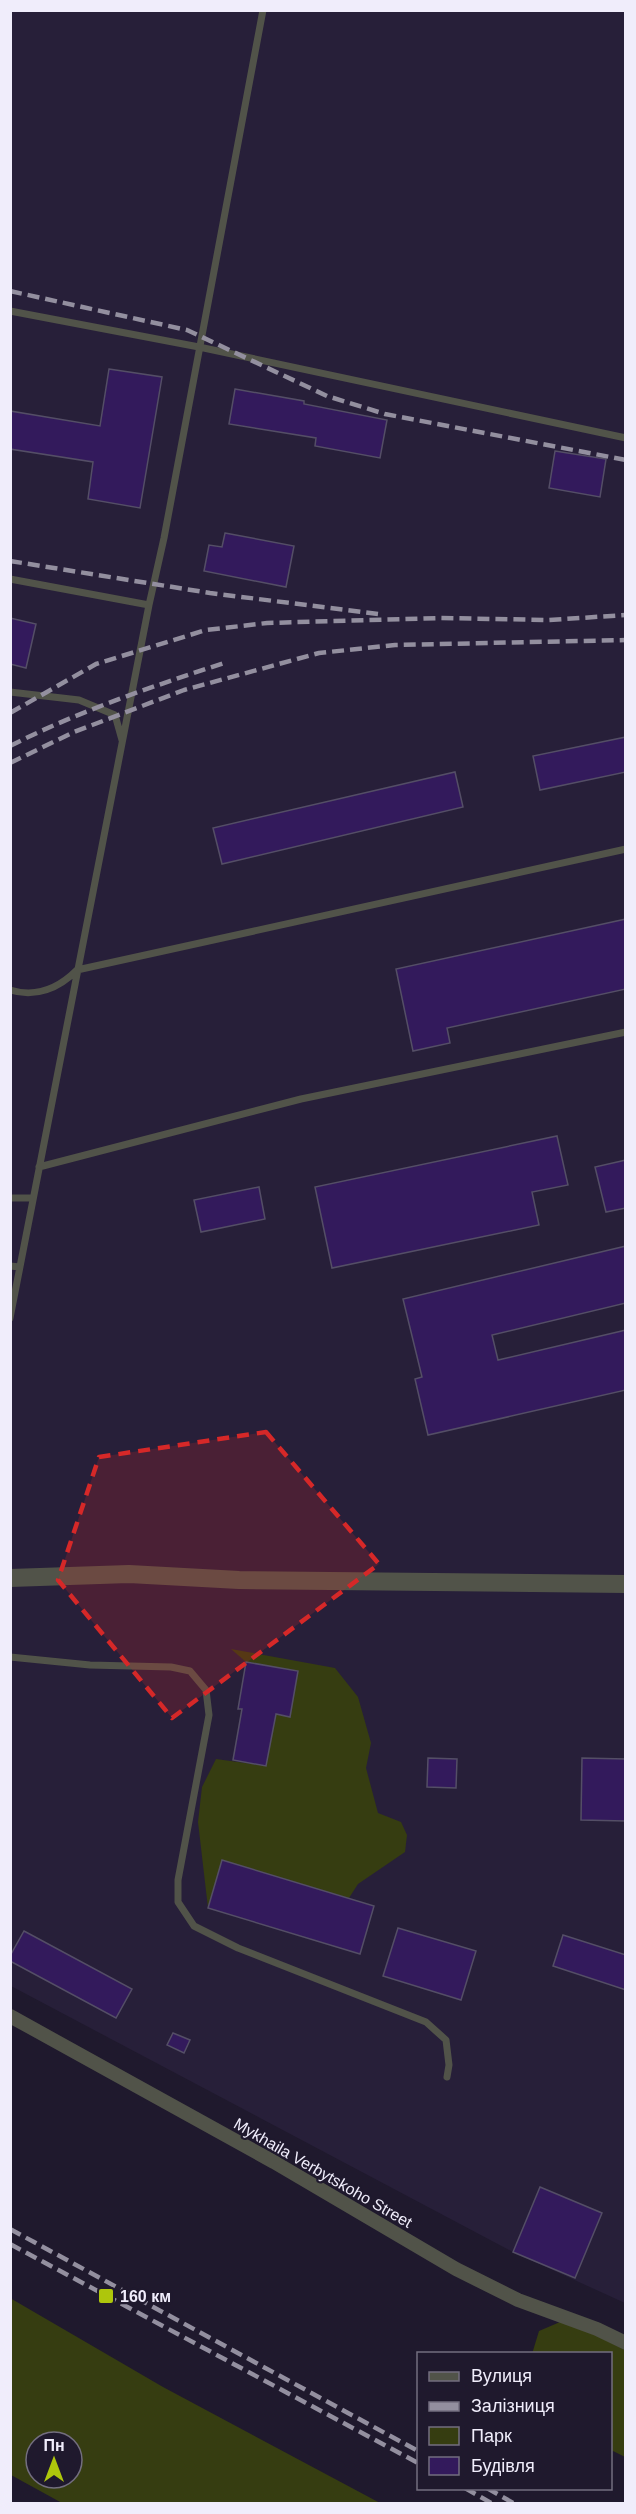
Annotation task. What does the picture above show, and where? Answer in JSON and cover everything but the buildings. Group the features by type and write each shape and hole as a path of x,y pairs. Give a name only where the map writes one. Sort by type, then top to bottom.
{"street":[{"path":"10,1578 129,1574 239,1580 626,1584"},
{"name":"Mykhaila Verbytskoho Street","path":"10,2016 274,2162 456,2269 518,2300 597,2329 626,2343"}],"lane":[{"path":"10,1318 164,538 263,10"},
{"path":"10,310 199,347 626,438"},
{"path":"10,579 149,605"},
{"path":"10,692 79,700 115,715 122,742"},
{"path":"10,990 24,995 61,986 77,970 626,849"},
{"path":"39,1167 301,1099 626,1032"},
{"path":"10,1198 33,1198"},
{"path":"10,1266 20,1267"},
{"path":"10,1657 90,1665 171,1667 190,1671 206,1690 209,1715 178,1880 178,1902 194,1926 238,1948 426,2022 446,2040 449,2065 447,2077"}],"highlighted area":[{"path":"266,1432 379,1564 172,1718 58,1580 99,1457"}],"shaded area":[{"path":"10,11 625,11 625,2303 513,2252 11,1986"}],"green space":[{"path":"231,1649 335,1668 358,1697 371,1743 366,1768 378,1813 401,1822 407,1835 405,1852 358,1884 349,1898 222,1861 208,1908 198,1822 202,1787 216,1759 266,1766 276,1714 290,1716 298,1671 246,1662"},
{"path":"10,2298 163,2387 380,2503 62,2503 38,2490 84,2490 84,2430 24,2430 24,2482 11,2475"},
{"path":"560,2322 598,2336 625,2350 625,2457 612,2450 612,2352 533,2352 539,2331"}],"railway":[{"path":"10,291 187,330 327,396 385,414 626,460"},
{"path":"10,561 210,593 378,614"},
{"path":"10,713 96,664 206,630 267,623 440,618 549,620 626,615"},
{"path":"10,763 74,732 184,690 319,653 395,645 626,640"},
{"path":"10,746 89,711 224,663"},
{"path":"10,2229 417,2450"},
{"path":"10,2244 417,2462"},
{"path":"468,2490 493,2504"},
{"path":"490,2490 515,2504"}],"place":[{"name":"160 км","path":"106,2296"}]}
